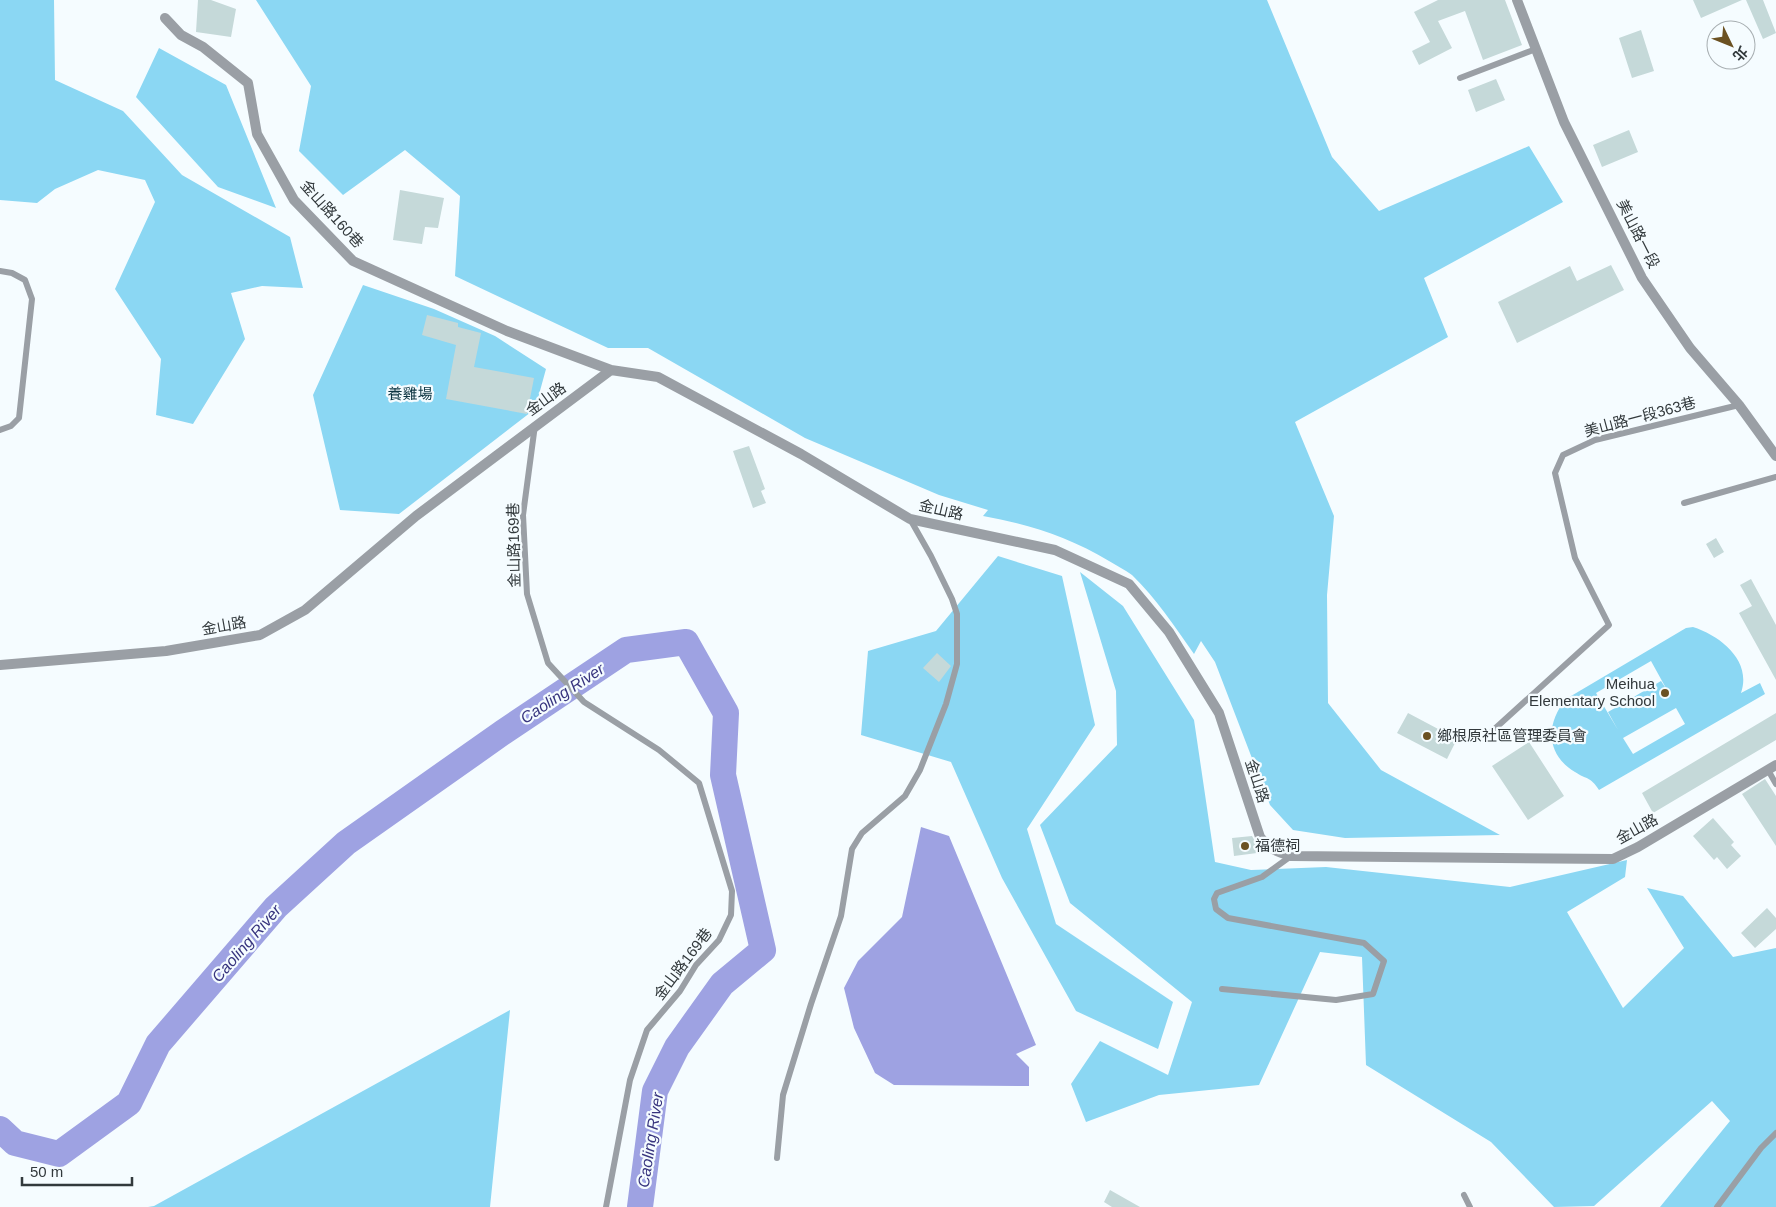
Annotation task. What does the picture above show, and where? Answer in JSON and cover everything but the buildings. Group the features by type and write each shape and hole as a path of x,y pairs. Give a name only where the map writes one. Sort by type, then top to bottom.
{"street":[{"name":"美山路一段","path":"1517,0 1564,122 1642,278 1690,348 1739,405 1776,456"},
{"name":"金山路160巷","path":"166,18 181,35 203,47 248,84 257,134 294,200 353,261 507,330 610,370"},
{"name":"金山路","path":"0,665 166,651 260,635 305,610 416,516 610,370 658,377 801,454 910,519 1055,550 1128,584 1169,632 1219,713 1260,837 1267,848 1292,856 1613,859 1638,847 1772,768"}],"lane":[{"path":"1460,78 1536,49"},
{"path":"0,271 12,273 25,280 32,300 20,418 12,426 0,430"},
{"name":"美山路一段363巷","path":"1489,734 1609,625 1575,558 1555,473 1564,455 1595,440 1739,405"},
{"name":"金山路169巷","path":"536,425 523,515 526,594 548,663 584,702 659,750 699,783 732,891 731,915 719,940 696,965 680,990 647,1030 630,1080 606,1207"},
{"path":"1684,503 1776,477"},
{"path":"777,1158 783,1095 841,916 852,849 862,833 905,796 920,770 946,704 957,664 957,614 952,599 931,556 910,519"},
{"path":"1772,768 1776,784"},
{"path":"1222,989 1336,1000 1373,994 1384,961 1364,943 1228,918 1216,909 1214,899 1216,892 1262,878 1292,856"},
{"path":"1717,1207 1761,1148 1776,1133"},
{"path":"1464,1195 1470,1207"}],"green space":[{"path":"0,0 54,0 55,80 123,111 182,175 290,237 303,288 262,286 231,293 245,339 193,424 156,415 161,359 115,289 155,202 145,180 98,170 55,189 37,203 0,200"},
{"path":"256,0 1267,0 1332,157 1379,211 1529,146 1563,202 1424,278 1448,337 1295,422 1334,516 1327,595 1328,703 1381,770 1500,835 1345,838 1293,830 1270,805 1215,662 1201,641 1194,654 1157,603 1129,573 1063,538 1032,527 983,516 988,510 939,495 805,438 648,348 608,348 455,276 460,196 405,150 343,195 299,151 311,86"},
{"path":"159,48 226,85 276,208 218,187 136,97"},
{"name":"養雞場","path":"363,285 434,309 495,336 546,369 535,409 399,514 340,510 313,395"},
{"path":"998,556 1062,576 1095,725 1027,829 1056,924 1173,1002 1158,1049 1076,1011 1002,878 951,762 861,735 868,651 936,631"},
{"path":"1080,572 1123,606 1194,720 1215,862 1251,870 1326,867 1510,887 1627,860 1625,877 1567,912 1623,1008 1684,948 1647,888 1683,896 1733,957 1776,948 1776,1207 1660,1207 1730,1121 1712,1101 1594,1206 1554,1207 1491,1142 1366,1065 1362,957 1320,952 1259,1085 1159,1095 1086,1122 1071,1084 1100,1041 1168,1075 1192,1002 1070,903 1040,825 1117,745 1116,691"},
{"path":"1693,627 1704,631 1732,651 1742,670 1741,693 1760,683 1765,694 1599,790 1591,780 1565,765 1558,756 1552,738 1552,728 1559,708 1566,699 1686,628","holes":["1651,661 1667,690 1661,681 1608,712 1618,730 1596,693","1676,708 1685,724 1633,754 1623,738"]},
{"path":"510,1010 490,1207 148,1207 154,1206"}],"shaded area":[{"path":"921,827 949,836 1036,1045 1016,1054 1029,1067 1029,1086 894,1085 875,1073 854,1028 844,988 858,961 902,917"}],"waterway":[{"name":"Caoling River","path":"0,1129 15,1143 59,1154 129,1103 158,1044 276,907 346,843 502,733 626,650 686,642 726,713 723,775 763,950 722,984 677,1047 655,1091 640,1207"}],"place":[{"name":"Meihua Elementary School","path":"1665,693"},
{"name":"鄉根原社區管理委員會","path":"1427,736"},
{"name":"福德祠","path":"1245,846"}]}
